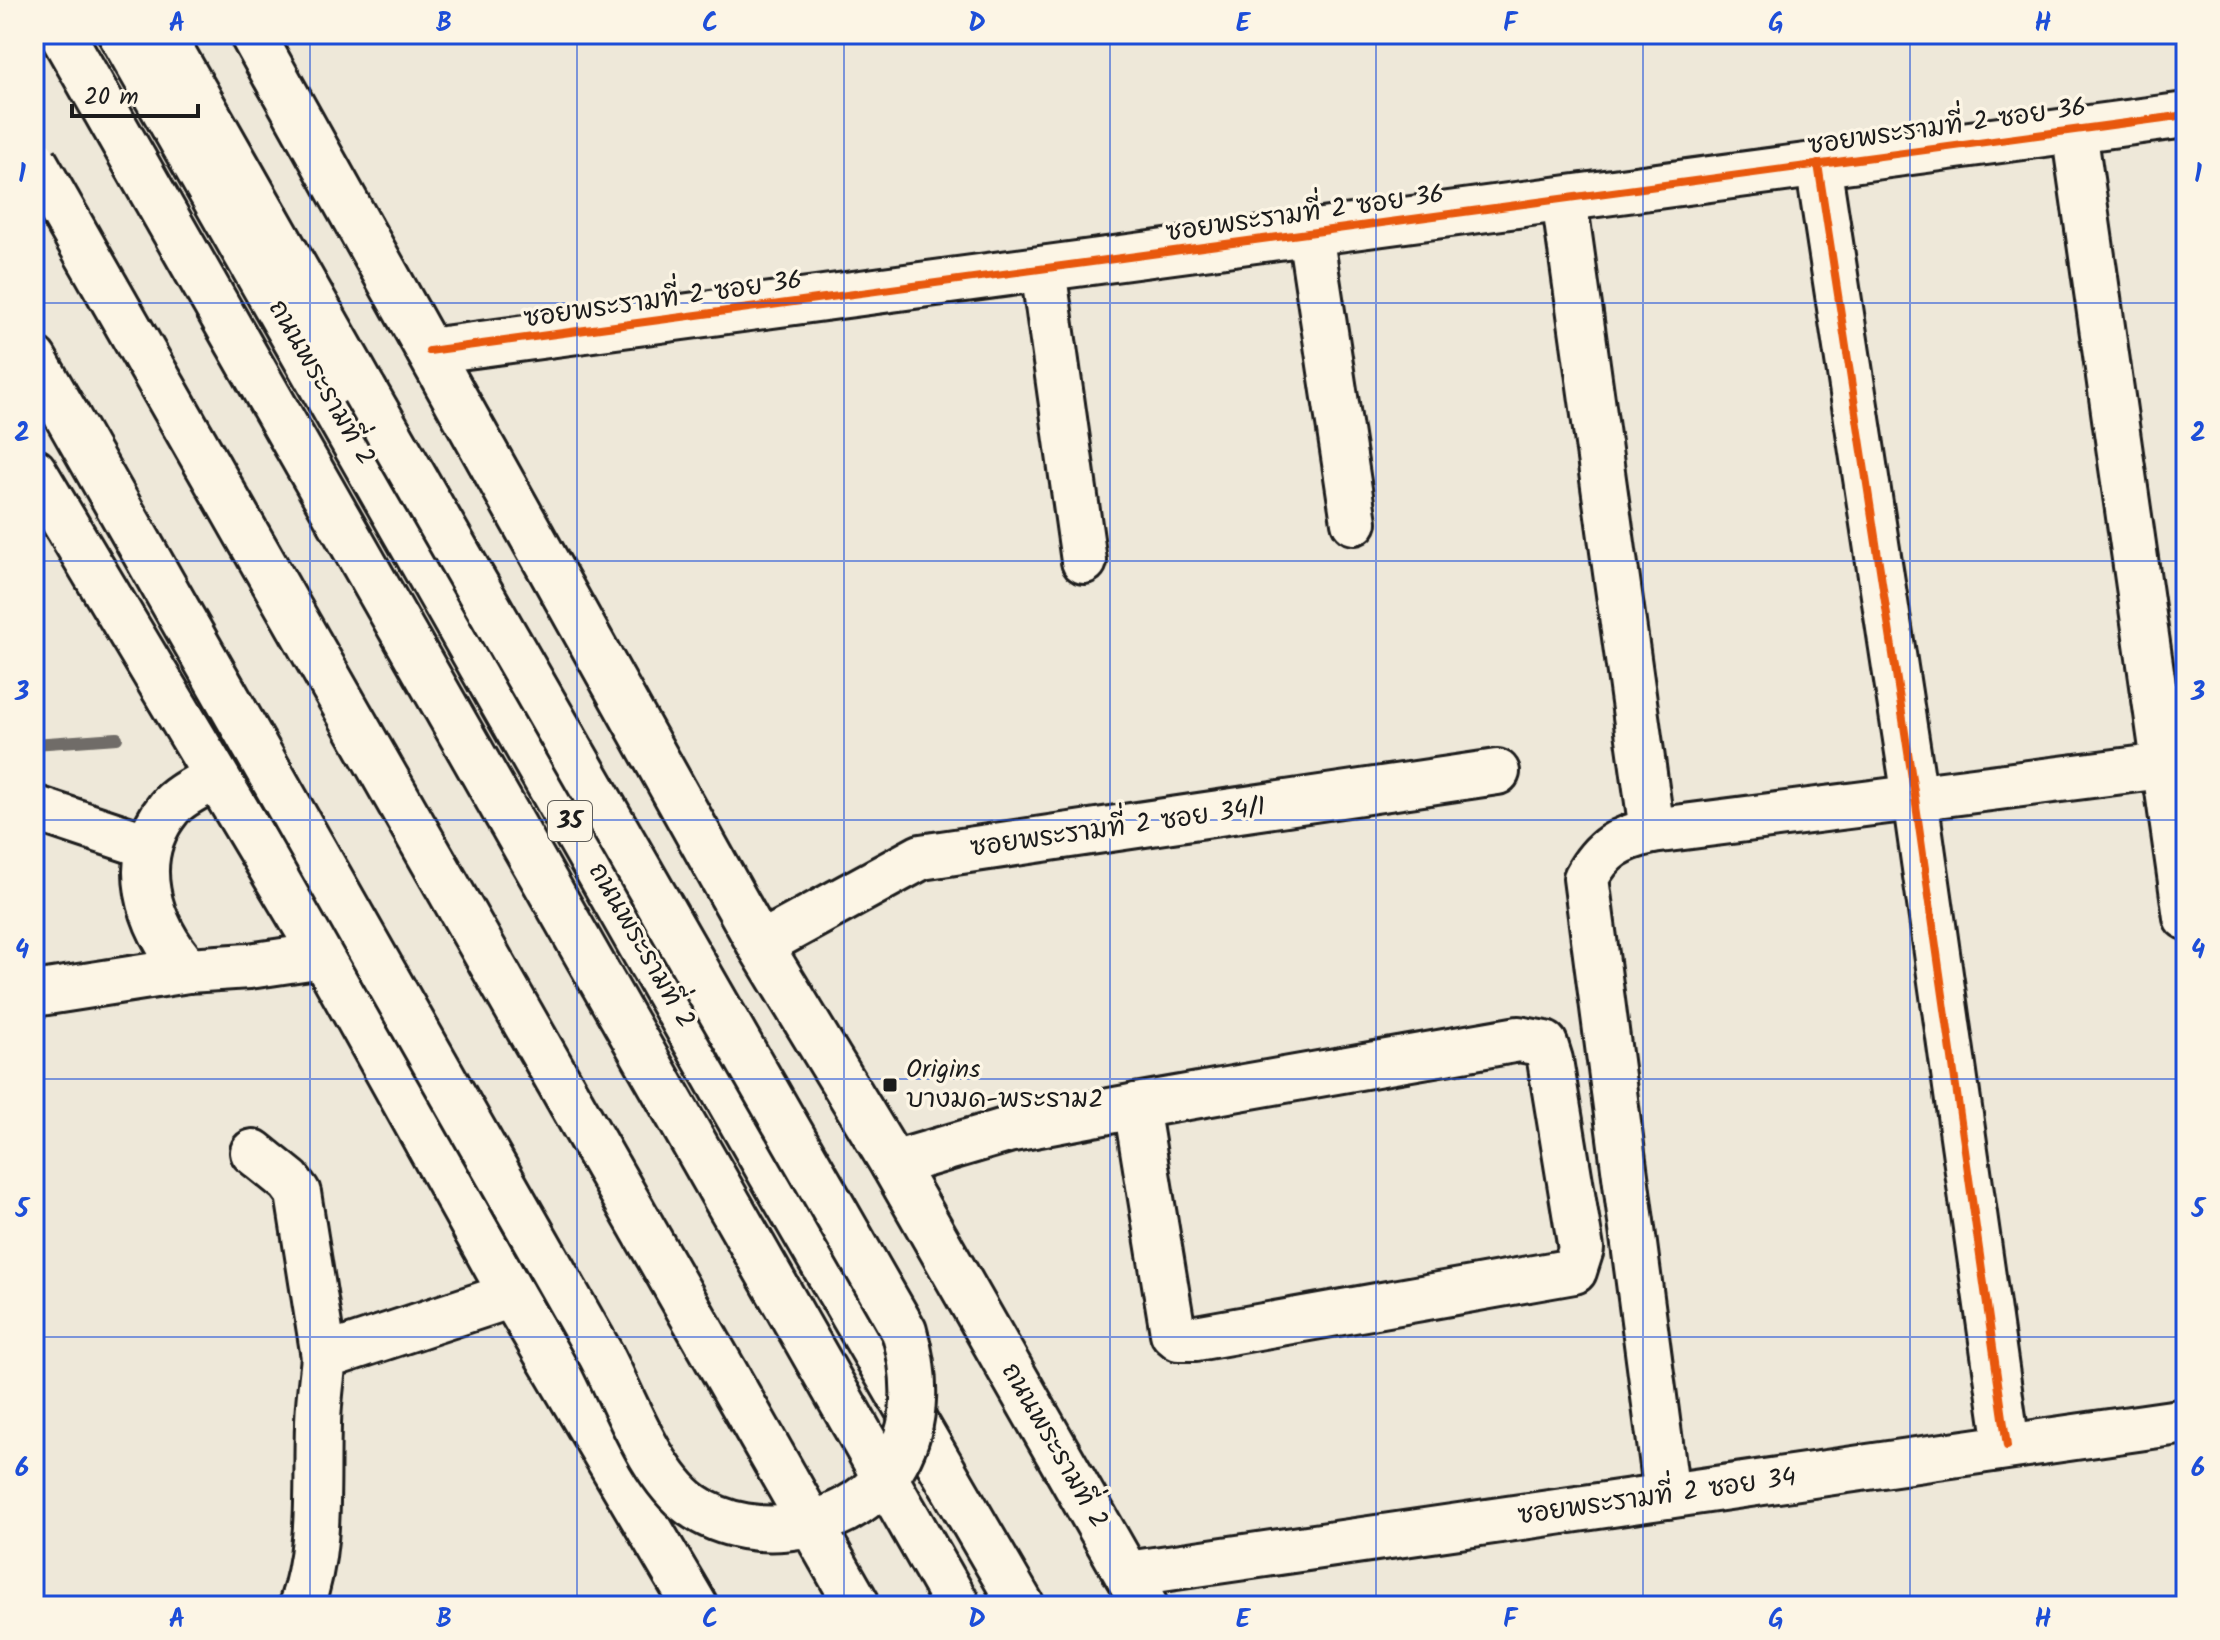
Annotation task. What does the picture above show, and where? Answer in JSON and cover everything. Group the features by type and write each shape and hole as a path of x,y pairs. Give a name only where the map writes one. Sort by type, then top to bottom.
{"main road":[{"path":"62,34 958,1606"},
{"name":"ถนนพระรามที่ 2","path":"121,34 770,1172 1022,1606"},
{"path":"34,359 601,1355 668,1484 694,1506 729,1522 790,1529 819,1522 849,1508 874,1489 896,1462 908,1431 915,1391 912,1359 904,1331 162,34"},
{"name":"ถนนพระรามที่ 2","path":"252,34 760,945 893,1164 1136,1590"},
{"name":"ซอยพระรามที่ 2 ซอย 36","path":"429,351 2186,115"},
{"path":"2074,130 2176,764 2186,917"},
{"path":"34,161 846,1598"},
{"path":"1818,164 1915,798 2007,1446"},
{"path":"34,194 846,1598"},
{"path":"1564,199 1652,831"},
{"path":"1310,233 1354,522"},
{"path":"1043,269 1084,561"},
{"path":"34,471 323,955 512,1295 695,1606"},
{"path":"1667,1496 1586,878 1598,856 1622,838 1652,831 2176,764"},
{"name":"ซอยพระรามที่ 2 ซอย 34/1","path":"760,945 921,857 1497,772"},
{"path":"188,970 157,928 147,893 148,846 170,807 215,777"},
{"path":"34,808 148,846"},
{"path":"34,994 188,970 249,966 323,955"},
{"path":"893,1164 1008,1130 1136,1106 1519,1039 1534,1040 1545,1044 1550,1060 1581,1249 1579,1264 1574,1271 1564,1274 1196,1338 1179,1338 1173,1333 1136,1106"},
{"path":"253,1152 289,1181 298,1193 343,1350 318,1425 320,1493 301,1606"},
{"path":"343,1350 512,1295"},
{"name":"ซอยพระรามที่ 2 ซอย 34","path":"1136,1590 1667,1496 2186,1421"},
{"path":"915,1530 972,1606"}],"waterway":[{"path":"34,744 117,738"}],"cycle path":[{"path":"429,351 2186,115"},
{"path":"1818,164 1915,798 2007,1446"}],"place":[{"name":"Origins บางมด-พระราม2","path":"890,1085"}]}
